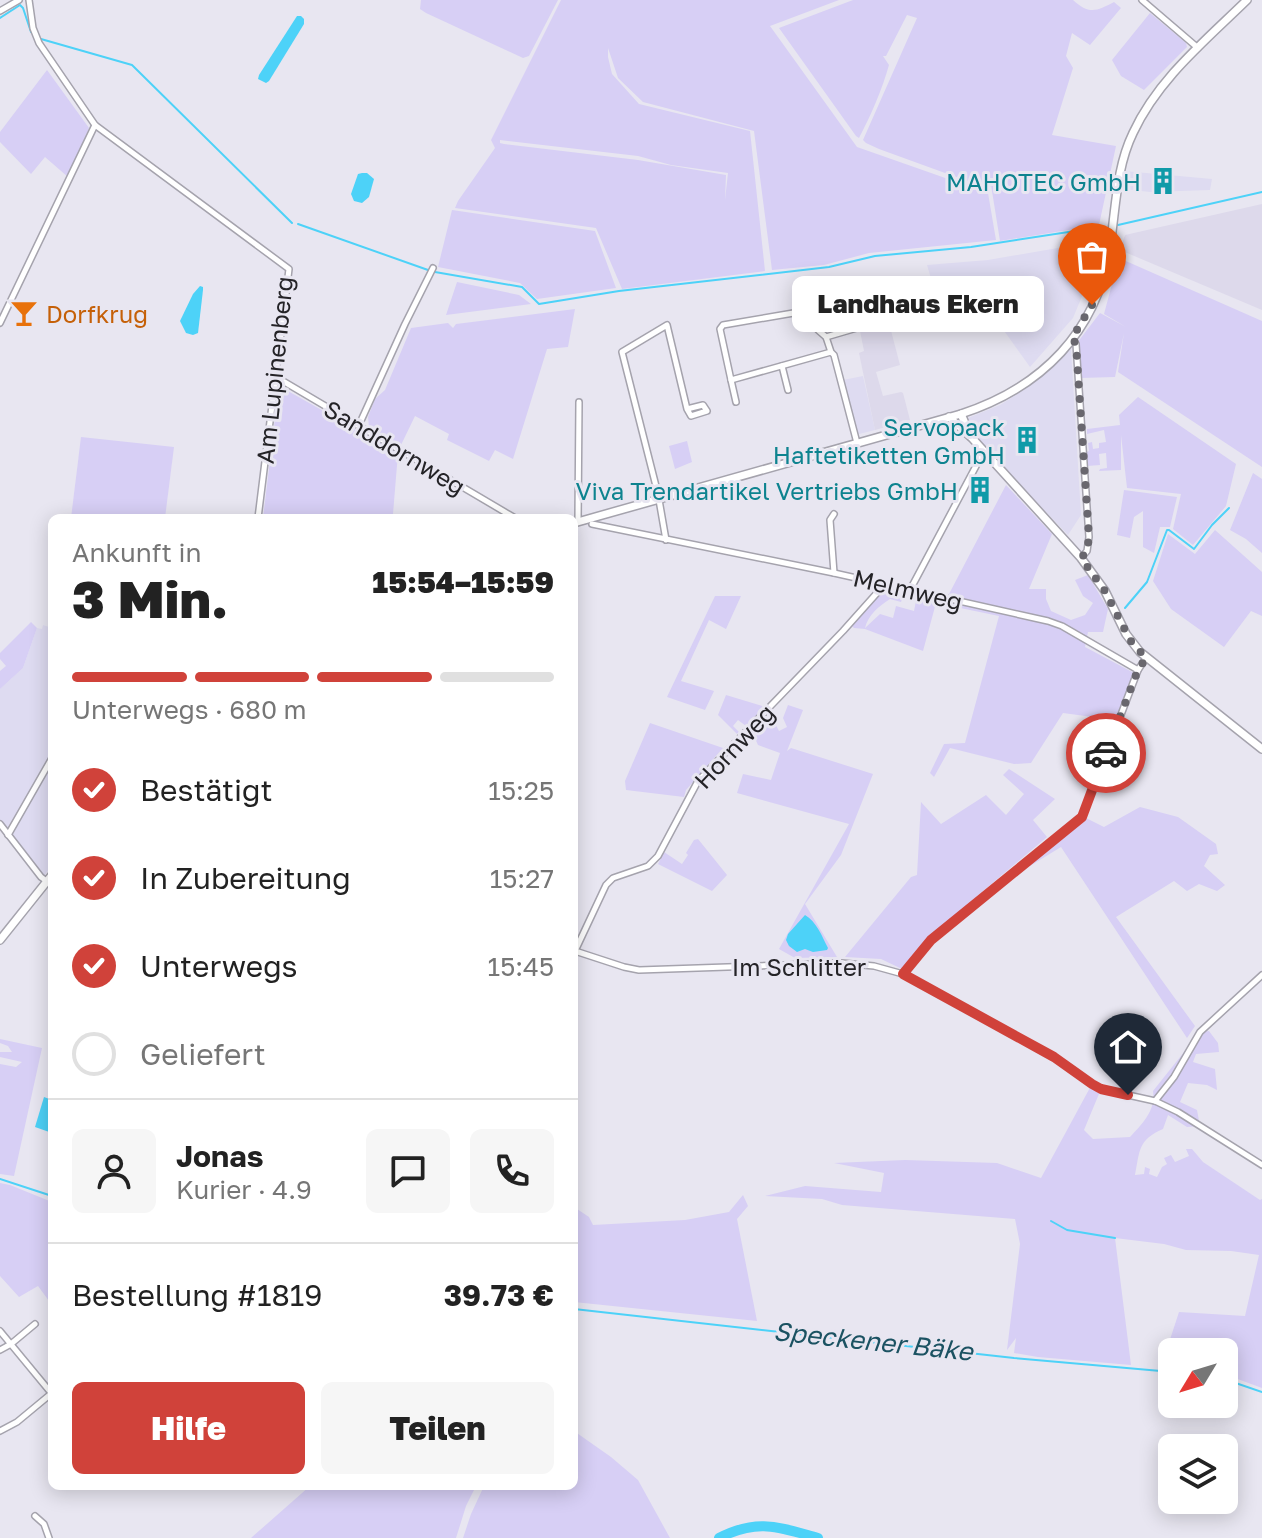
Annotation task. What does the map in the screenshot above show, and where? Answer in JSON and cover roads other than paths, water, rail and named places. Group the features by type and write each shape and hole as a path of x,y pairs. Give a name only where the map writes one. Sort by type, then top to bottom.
{"main road":[{"path":"578,521 961,414 996,401 1025,385 1053,361 1072,338 1092,305 1108,261 1120,174 1131,136 1151,100 1162,84 1247,0"},
{"path":"961,414 971,437"},
{"path":"949,417 1081,558 1105,591 1130,640 1146,658 1262,749"},
{"path":"0,940 48,882"}],"street":[{"path":"0,11 19,0"},
{"path":"0,323 95,125 39,43 28,0"},
{"path":"1142,0 1198,48"},
{"name":"Am Lupinenberg","path":"95,125 289,269 259,514"},
{"path":"359,425 433,268"},
{"path":"852,299 860,327"},
{"path":"736,402 720,329 723,325 811,310 818,330 826,337 834,355 857,443"},
{"path":"826,337 908,313"},
{"path":"666,540 659,499 622,352 667,325 687,409"},
{"path":"1072,338 1076,344 1089,537 1087,551 1081,558"},
{"path":"731,380 831,352"},
{"path":"782,366 788,390"},
{"name":"Sanddornweg","path":"276,377 508,514"},
{"path":"576,514 579,402"},
{"path":"910,590 984,451"},
{"path":"834,514 830,520 834,573"},
{"name":"Melmweg","path":"592,524 834,573 1048,621 1138,670"},
{"name":"Hornweg","path":"578,945 606,885 613,878 648,866 658,856 698,781 885,584"},
{"path":"903,974 931,940 1082,817 1138,670 1146,658"},
{"path":"8,835 48,765"},
{"path":"0,824 41,877 48,879"},
{"name":"Im Schlitter","path":"578,952 639,970 842,963 874,966 903,974 1054,1057 1101,1089 1155,1101 1262,1165"},
{"path":"1155,1101 1174,1077 1200,1032 1262,975"},
{"path":"0,1350 35,1324"},
{"path":"0,1331 48,1389"},
{"path":"0,1431 48,1397"},
{"path":"35,1516 44,1524 49,1538"}],"water":[{"path":"297,16 304,19 304,24 269,81 266,83 258,79 259,75"},
{"path":"367,173 374,179 369,197 362,203 354,201 351,194 358,174"},
{"path":"200,286 203,290 198,333 193,335 186,333 180,321"},
{"path":"805,915 818,929 827,950 813,952 805,949 797,952 789,946 786,940 788,934"},
{"path":"44,1097 48,1098 48,1132 35,1127"}],"waterway":[{"path":"0,18 20,5 31,32"},
{"path":"41,39 132,65 292,223"},
{"path":"1118,225 1262,192"},
{"path":"298,224 428,270"},
{"path":"435,272 522,287 539,304 619,291 829,267 875,256 971,247 1101,227"},
{"path":"1125,608 1147,582 1167,530 1194,549 1229,508"},
{"name":"Speckener Bäke","path":"0,1179 48,1195"},
{"path":"1051,1221 1067,1230 1115,1238"},
{"name":"Speckener Bäke","path":"578,1309 1014,1358 1158,1371"},
{"name":"Speckener Bäke","path":"1238,1384 1262,1392"},
{"path":"719,1538 757,1526 818,1538"}],"place":[{"name":"MAHOTEC GmbH","path":"1163,181"},
{"name":"Landhaus Ekern","path":"1092,305"},
{"name":"Dorfkrug","path":"24,313"},
{"name":"Servopack Haftetiketten GmbH","path":"1027,440"},
{"name":"Viva Trendartikel Vertriebs GmbH","path":"980,490"}]}
